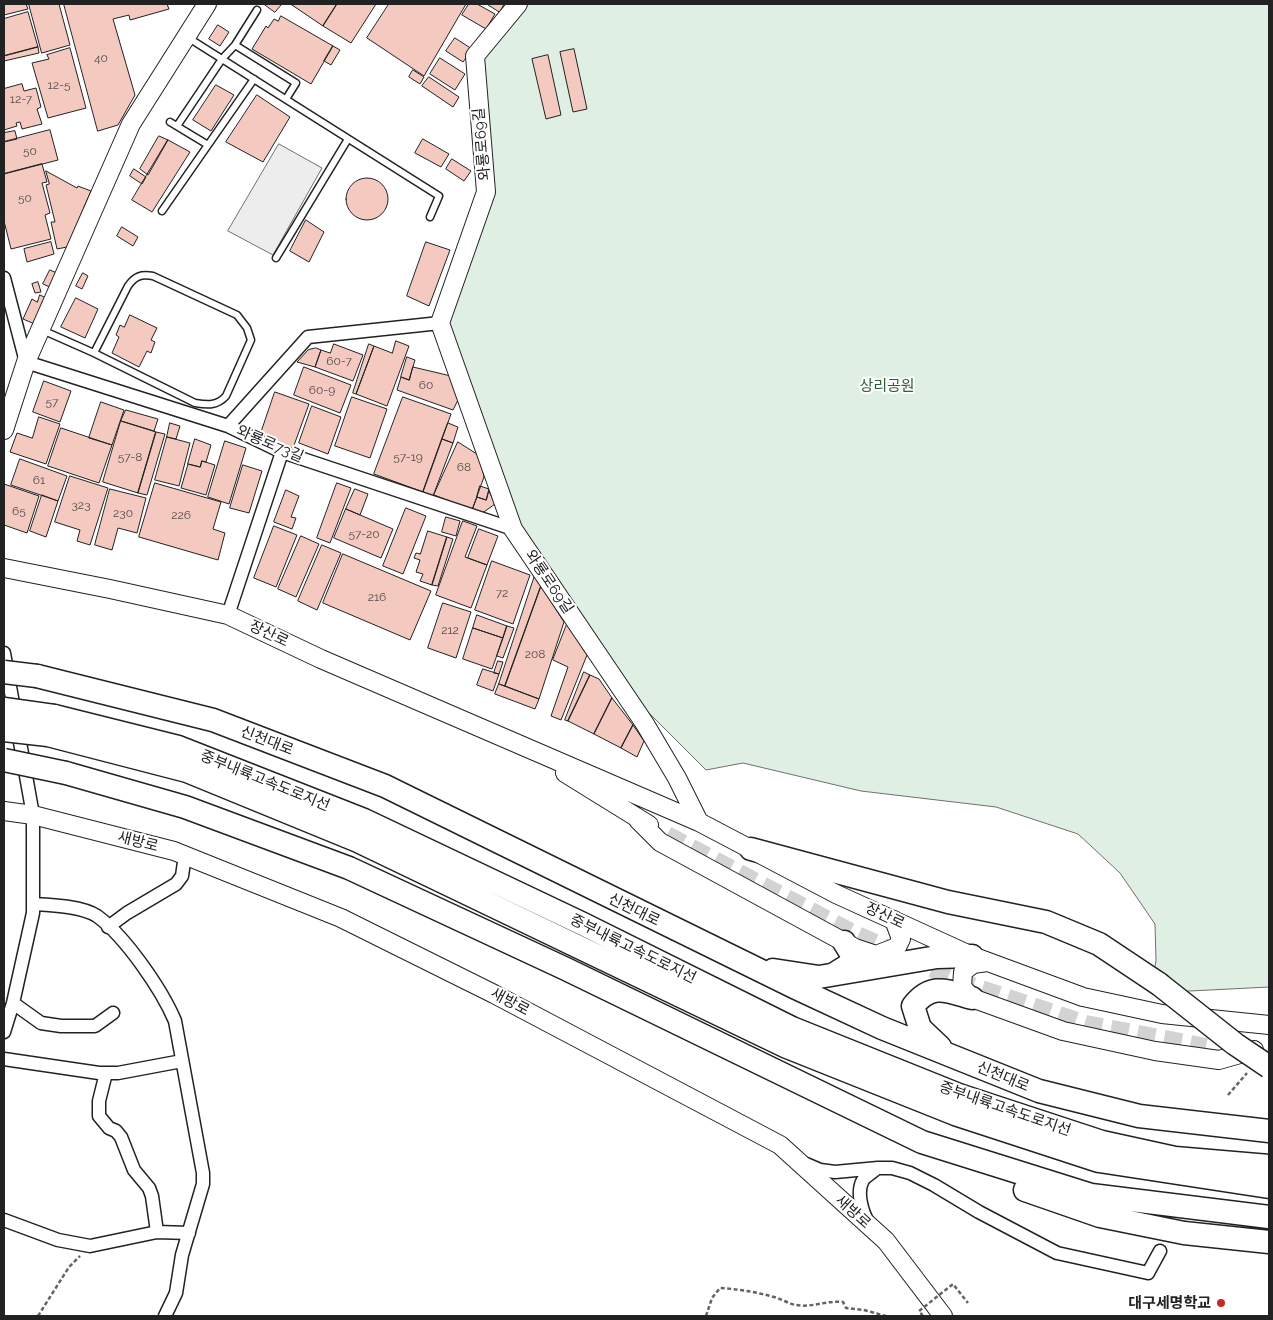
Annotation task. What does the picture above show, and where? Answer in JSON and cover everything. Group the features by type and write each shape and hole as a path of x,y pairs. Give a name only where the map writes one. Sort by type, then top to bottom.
{"highway":[{"name":"신천대로","path":"4,672 38,676 213,720 385,786 750,966 882,1028 1039,1091 1139,1116 1269,1131"},
{"name":"중부내륙고속도로지선","path":"4,709 187,771 358,841 787,1047 955,1114 1099,1161 1269,1187"},
{"name":"중부내륙고속도로지선","path":"4,730 51,726 178,747 364,820 583,924 792,1028 959,1095 1102,1142 1175,1158 1269,1166"},
{"path":"4,760 66,773 185,807 349,868 566,969 1013,1186 1100,1216 1184,1233 1269,1242"},
{"path":"751,849 948,902 1046,922 1099,944 1159,984 1235,1044 1265,1055"},
{"path":"834,974 850,964 852,955 844,942"},
{"path":"750,966 819,977 936,957 980,959"},
{"path":"948,1055 920,1028 913,1006 921,996 940,988 972,998"},
{"path":"922,1142 1091,1195 1269,1217"}],"main road":[{"path":"4,430 26,362 131,124 207,4"},
{"name":"와룡로69길","path":"518,4 475,56 486,192 440,323 513,529 645,724 678,778 699,822"},
{"name":"장산로","path":"4,568 110,588 228,615 321,659 699,822 836,894 980,959 1083,997 1162,1014 1269,1025"},
{"name":"장산로","path":"520,744 638,820 667,835"},
{"name":"새방로","path":"4,810 33,815 185,855 341,918 486,989 780,1145 886,1241 943,1316"},
{"path":"638,820 660,842 844,942 876,955 897,947 901,939 894,920"},
{"path":"980,959 963,972 962,987 972,998 1062,1031 1155,1051 1219,1060 1265,1055"},
{"path":"1206,1047 1265,1055"}],"street":[{"path":"4,278 26,362"},
{"path":"228,426 308,337 440,323"},
{"name":"와룡로73길","path":"26,362 228,426 282,452 513,529"},
{"path":"228,615 282,452"},
{"path":"4,654 33,815 34,913 13,1003 4,1032"},
{"path":"108,927 127,913 176,884 182,876 185,855"},
{"path":"33,904 65,907 96,916 128,947 169,1005 175,1020 204,1173 203,1184 182,1255 176,1293 165,1316"},
{"path":"13,1003 41,1023 61,1026 95,1026 113,1013"},
{"path":"4,1060 106,1073 142,1069 182,1061"},
{"path":"106,1073 99,1101 99,1116 109,1128 116,1131 121,1137 134,1170 149,1188 152,1196 157,1232"},
{"path":"792,1156 820,1170 835,1172 892,1168 934,1184 979,1212 1056,1253 1148,1273 1160,1251"},
{"path":"871,1228 861,1203 861,1189 864,1179 878,1168"},
{"path":"4,1220 58,1240 90,1246 157,1232 189,1233"}],"lane":[{"path":"177,126 222,59 235,45 257,10"},
{"path":"186,36 440,196 430,216"},
{"path":"235,45 296,83 286,99"},
{"path":"162,211 254,79"},
{"path":"170,122 208,145"},
{"path":"276,258 348,139"},
{"path":"41,330 94,353 195,403 208,405 220,403 226,396 250,340 247,328 237,315 153,276 143,274 133,279 128,286 94,353"}],"path":[{"path":"1228,1094 1248,1072"},
{"path":"38,1316 69,1267 90,1246"},
{"path":"923,1316 919,1311 953,1284 968,1303"},
{"path":"706,1316 712,1298 720,1288 738,1289 775,1297 794,1305 809,1306 830,1301 842,1302 846,1308 864,1310 886,1316"}],"green space":[{"name":"상리공원","path":"528,4 1269,4 1269,987 1150,993 1156,961 1155,924 1120,873 1078,834 996,807 861,791 743,763 706,770 647,711 520,528 447,320 494,192 483,57"}],"shaded area":[{"path":"279,144 322,168 273,255 228,231"}],"building":[{"path":"4,4 26,4 28,9 4,15"},
{"path":"29,4 59,4 70,45 42,53"},
{"path":"64,4 167,4 169,9 130,20 129,15 113,19 135,95 118,125 98,131"},
{"path":"264,4 282,4 275,12"},
{"path":"293,4 337,4 323,26"},
{"path":"337,4 376,4 351,43 323,26"},
{"path":"389,4 466,4 424,76 367,38"},
{"path":"469,4 477,4 495,14 486,29 462,15"},
{"path":"487,4 504,4 500,12"},
{"path":"28,12 38,47 4,56 4,19"},
{"path":"281,16 333,46 311,84 252,49 266,26 268,28 274,19 278,21"},
{"path":"218,25 229,32 220,46 209,39"},
{"path":"455,38 472,49 463,62 446,51"},
{"path":"333,46 340,50 331,65 324,61"},
{"path":"38,47 39,53 4,61 4,56"},
{"path":"70,48 86,108 48,118 32,63 49,59 47,55"},
{"path":"574,49 587,109 573,112 560,52"},
{"path":"548,55 561,115 546,119 532,59"},
{"path":"440,58 465,74 455,90 430,74"},
{"path":"413,70 424,77 420,84 409,77"},
{"path":"429,77 459,97 453,107 422,86"},
{"path":"22,84 24,91 36,88 41,107 37,109 42,124 22,129 20,122 16,123 17,126 4,130 4,89"},
{"path":"216,85 234,95 211,131 193,120"},
{"path":"257,95 290,117 263,162 226,142"},
{"path":"50,130 58,160 4,174 4,142"},
{"path":"15,131 17,139 4,142 4,133"},
{"path":"159,136 168,140 148,175 140,169"},
{"path":"423,139 449,154 441,167 415,153"},
{"path":"168,140 190,152 152,212 132,200"},
{"path":"452,159 471,171 464,181 446,169"},
{"path":"42,164 47,182 42,183 50,213 45,215 51,239 11,249 4,221 4,174"},
{"path":"134,169 146,177 142,184 130,176"},
{"path":"46,171 77,188 78,186 91,191 67,247 57,249 51,222 55,222 46,185 49,184"},
{"path":"367,178 382,184 388,199 382,214 367,220 352,214 346,199 352,184"},
{"path":"306,220 324,232 309,262 290,251"},
{"path":"122,227 138,237 133,246 117,236"},
{"path":"51,242 54,254 27,262 24,249"},
{"path":"426,242 450,250 429,306 407,296"},
{"path":"50,270 59,274 52,288 43,284"},
{"path":"83,273 88,276 82,289 76,286"},
{"path":"38,282 41,292 35,293 32,284"},
{"path":"40,295 48,299 37,325 23,319 32,299 37,302"},
{"path":"76,298 98,309 85,338 61,327"},
{"path":"130,315 157,328 151,340 155,342 151,353 147,351 139,367 112,353 119,337 116,335 120,325 124,327"},
{"path":"396,341 409,346 387,406 356,394 374,346 392,353"},
{"path":"334,344 363,355 353,381 315,367 321,350 330,353"},
{"path":"369,344 374,346 356,394 353,393"},
{"path":"316,348 321,350 315,367 297,362 308,350"},
{"path":"407,357 415,360 409,380 401,377"},
{"path":"304,367 351,385 340,413 294,395"},
{"path":"413,367 451,376 459,398 453,410 397,390 401,377 409,380"},
{"path":"44,381 71,391 60,422 33,412"},
{"path":"275,392 309,404 293,448 260,436"},
{"path":"352,397 387,409 370,458 335,446"},
{"path":"403,397 451,414 423,492 374,474"},
{"path":"101,402 124,410 112,445 89,438"},
{"path":"312,406 341,417 328,454 299,443"},
{"path":"126,410 158,419 154,431 121,421"},
{"path":"39,417 60,424 46,464 10,452 17,433 32,438"},
{"path":"121,421 156,432 138,493 103,482"},
{"path":"170,423 180,426 176,439 167,437"},
{"path":"448,423 458,427 453,443 442,439"},
{"path":"61,428 112,445 99,483 48,466"},
{"path":"156,432 165,434 147,495 138,493"},
{"path":"167,437 190,443 179,486 155,480"},
{"path":"195,439 211,445 206,462 202,461 200,467 188,464"},
{"path":"442,439 453,443 433,496 423,492"},
{"path":"225,441 246,448 229,504 208,497"},
{"path":"458,442 480,456 484,477 472,510 434,495"},
{"path":"20,459 67,476 58,501 11,485"},
{"path":"202,461 215,465 206,495 181,488 188,464 200,467"},
{"path":"243,465 262,471 249,513 230,508"},
{"path":"70,476 108,488 90,545 77,541 80,530 55,522"},
{"path":"155,483 221,502 213,529 225,533 218,560 139,537"},
{"path":"337,483 351,488 330,543 317,538"},
{"path":"4,484 39,496 27,533 4,525"},
{"path":"480,486 489,489 486,500 477,497"},
{"path":"110,489 146,498 137,533 118,528 112,550 95,545"},
{"path":"355,489 368,494 360,515 346,509"},
{"path":"286,490 299,496 291,517 296,518 292,529 274,522"},
{"path":"489,491 495,504 481,514 472,510 477,497 486,500"},
{"path":"42,495 58,501 46,537 30,531"},
{"path":"406,508 426,516 403,574 383,566"},
{"path":"346,509 393,529 381,558 334,538"},
{"path":"446,517 460,521 456,536 442,532"},
{"path":"463,521 477,526 465,557 487,565 471,608 436,595"},
{"path":"274,526 297,535 276,587 254,578"},
{"path":"479,529 498,536 487,565 468,558"},
{"path":"428,531 447,537 432,585 420,581 423,574 416,572 420,560 414,558 416,553 420,554"},
{"path":"301,536 319,544 296,597 278,589"},
{"path":"447,537 453,539 438,586 432,585"},
{"path":"322,545 341,553 317,610 298,601"},
{"path":"343,554 431,591 410,640 323,603"},
{"path":"492,561 530,575 513,624 475,610"},
{"path":"535,575 541,586 505,686 499,684"},
{"path":"541,586 564,622 539,699 505,686"},
{"path":"443,603 471,612 456,658 428,648"},
{"path":"477,615 507,626 503,638 473,628"},
{"path":"567,624 587,655 561,720 551,716 568,667 553,660"},
{"path":"507,626 514,628 503,658 497,656"},
{"path":"473,628 503,638 492,669 463,659"},
{"path":"498,661 503,662 499,674 494,673"},
{"path":"483,669 499,674 493,691 477,685"},
{"path":"584,672 590,675 568,721 565,720"},
{"path":"590,675 599,679 612,698 594,734 568,721"},
{"path":"499,684 539,699 535,709 495,694"},
{"path":"612,698 633,725 621,748 594,734"},
{"path":"633,725 644,741 637,757 621,748"}],"tunnel":[{"path":"667,835 853,933 969,985 1086,1024 1206,1047"}],"place":[{"name":"대구세명학교","path":"1221,1303"}]}
